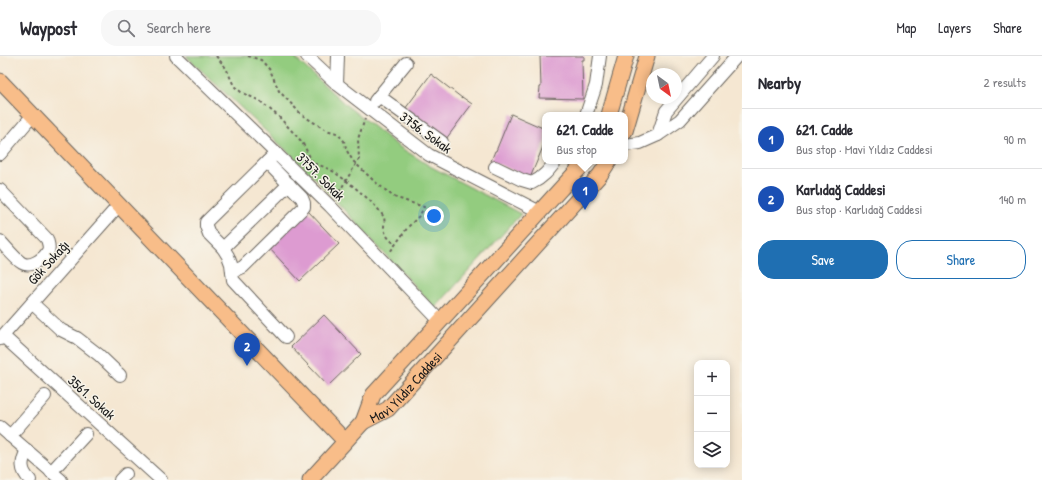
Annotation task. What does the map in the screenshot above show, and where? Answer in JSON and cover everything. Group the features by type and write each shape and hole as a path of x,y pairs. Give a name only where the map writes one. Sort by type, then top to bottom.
{"main road":[{"path":"626,56 611,110 632,110"},
{"path":"628,122 647,56"},
{"path":"0,81 345,441"},
{"name":"Mavi Yıldız Caddesi","path":"363,422 373,395 583,164"},
{"name":"Mavi Yıldız Caddesi","path":"363,422 388,409 600,175 608,164"},
{"path":"310,480 363,422"}],"street":[{"name":"3757. Sokak","path":"176,56 330,206 440,321"},
{"name":"3756. Sokak","path":"307,56 337,84 436,160 540,212"},
{"path":"337,84 338,56"},
{"path":"587,112 596,86 600,56"},
{"path":"658,135 666,111 713,56"},
{"path":"628,145 640,143 658,135 680,120 737,56"},
{"path":"368,108 380,96 406,63"},
{"path":"380,96 442,142"},
{"path":"0,154 33,115"},
{"path":"276,153 206,222 206,226 209,234 223,248 231,264 233,280 286,337"},
{"path":"232,272 243,267 304,207 302,198 267,162"},
{"path":"495,167 522,180 532,183 540,179 553,164"},
{"path":"223,248 289,184"},
{"path":"0,190 47,239 49,246 48,252 36,263 28,265 22,264 0,241"},
{"name":"Gök Sokağı","path":"2,337 119,205"},
{"path":"32,303 61,330 77,338 99,355 120,375"},
{"name":"3561. Sokak","path":"2,337 161,480"},
{"path":"10,436 45,396"},
{"path":"0,427 61,480"},
{"path":"51,472 86,434"},
{"path":"27,450 22,460 22,468 30,480"}],"path":[{"path":"216,56 226,68 234,86 241,92 260,101 279,118 302,142 313,163 338,174 379,210 384,218 384,228 387,238 396,244"},
{"path":"248,56 261,60 270,70 279,91 302,115 326,130 337,133 344,141 347,151 356,164 374,181 394,197 424,207 420,215 408,227 383,262"},
{"path":"330,206 359,159 358,139 368,108"}],"green space":[{"path":"186,56 293,56 346,105 398,146 430,166 521,214 435,308 308,171"}],"building":[{"path":"540,56 584,56 584,60 582,60 583,99 539,98 541,87"},
{"path":"431,74 472,104 446,139 405,109"},
{"path":"511,114 542,128 542,149 530,178 491,161"},
{"path":"308,211 339,244 300,281 268,247"},
{"path":"324,315 361,354 328,386 291,347"}],"place":[{"name":"621. Cadde","path":"585,210"},
{"name":"Karlıdağ Caddesi","path":"247,366"}]}
